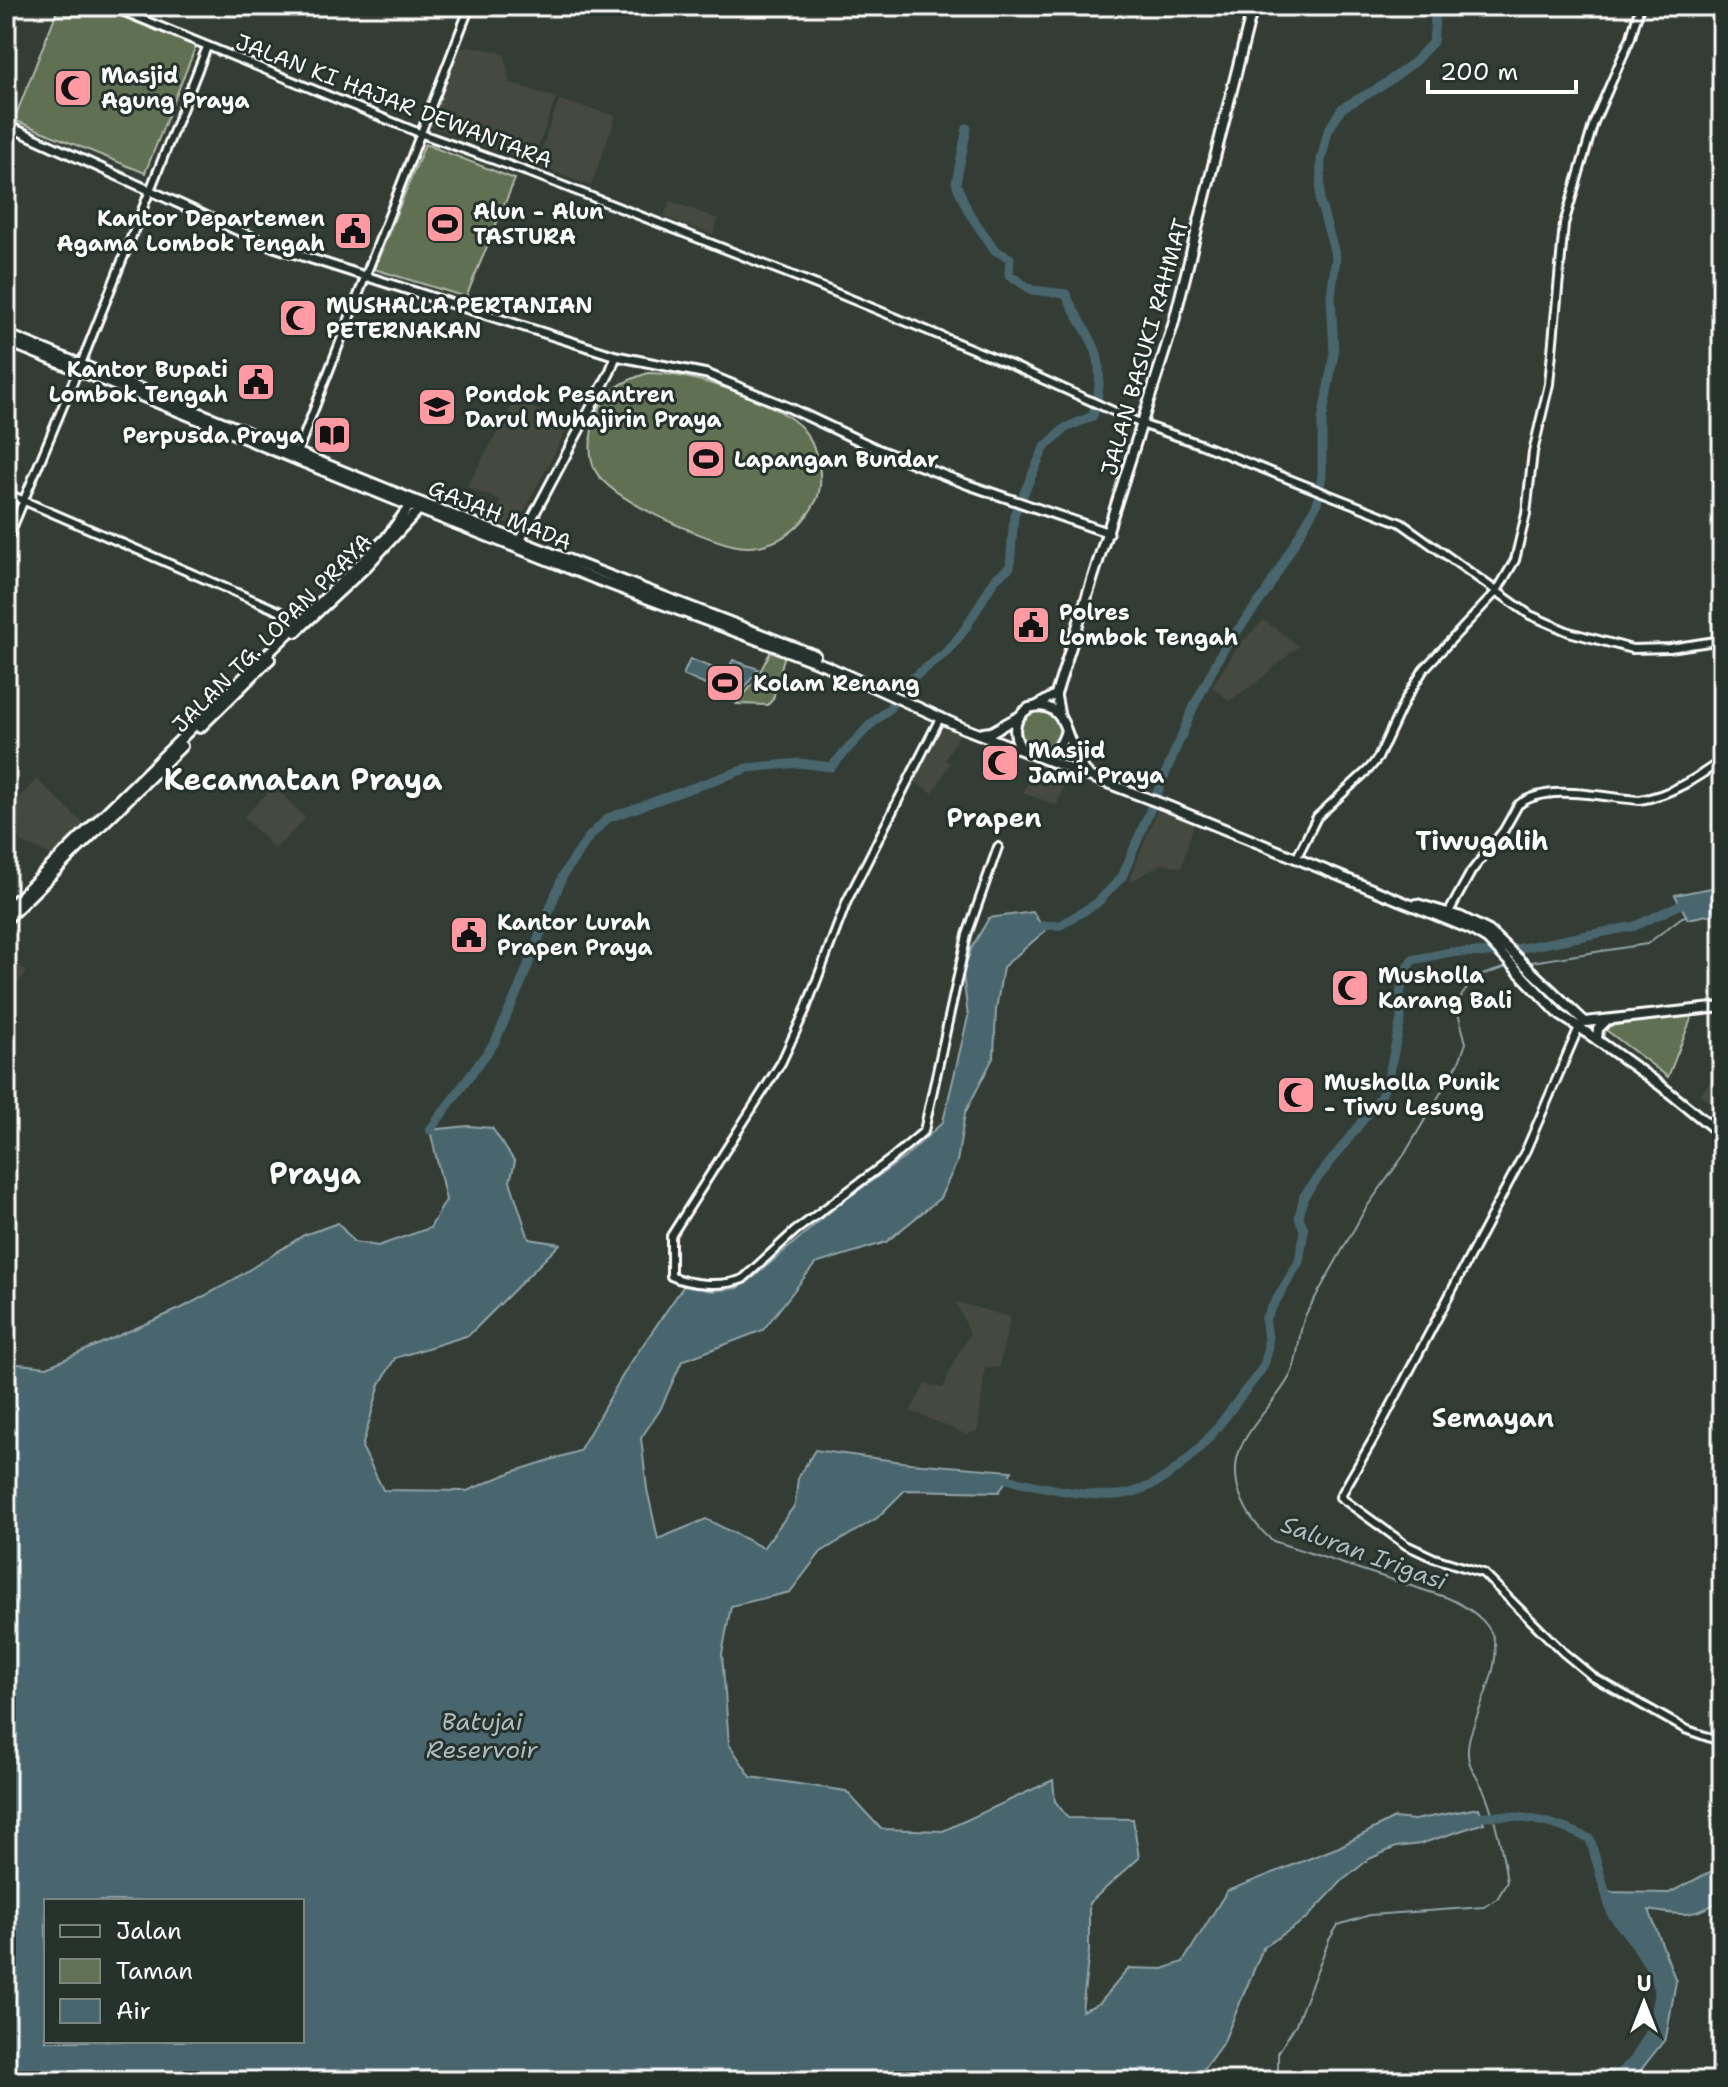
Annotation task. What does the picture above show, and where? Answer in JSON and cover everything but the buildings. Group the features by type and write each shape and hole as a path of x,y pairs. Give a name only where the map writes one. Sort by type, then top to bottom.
{"main road":[{"name":"JALAN BASUKI RAHMAT","path":"1056,694 1144,425 1209,193 1253,6"},
{"path":"6,125 257,240 616,356 707,374 877,449 1109,533"},
{"name":"GAJAH MADA","path":"6,334 79,367 417,505 889,691"},
{"name":"GAJAH MADA","path":"6,341 79,367"},
{"path":"520,541 616,356"},
{"name":"GAJAH MADA","path":"417,505 795,646 889,691"},
{"name":"JALAN TG. LOPAN PRAYA","path":"6,910 303,621 367,566 417,505"},
{"name":"JALAN TG. LOPAN PRAYA","path":"6,920 146,784 303,621"},
{"path":"889,691 940,718 1165,804 1490,937"},
{"path":"903,698 980,732 989,733 1056,694 1060,716 1084,771 1147,798"},
{"path":"1036,706 1050,708 1060,716"},
{"path":"1018,717 1015,736 1026,752"},
{"path":"1037,756 1055,751 1063,741 1066,730"},
{"path":"1297,858 1482,926 1555,1011 1675,1096 1722,1135"},
{"path":"1519,968 1584,1021 1722,1007"},
{"path":"1597,1040 1598,1029 1606,1021"}],"street":[{"name":"JALAN KI HAJAR DEWANTARA","path":"110,6 422,134 666,226 942,336 1144,425 1401,523 1539,619 1569,632 1618,647 1658,649 1722,640"},
{"path":"296,456 470,6"},
{"path":"1297,858 1317,817 1378,758 1405,700 1424,669 1497,591 1511,571 1522,538 1533,452 1549,384 1564,224 1594,122 1631,37 1640,6"},
{"path":"6,543 152,190 207,47"},
{"path":"6,493 303,621"},
{"path":"940,718 847,901 805,1011 781,1063 671,1236 671,1276 693,1282 735,1282 743,1279 795,1231 924,1131 967,935 998,847"},
{"path":"1449,912 1474,867 1523,801 1560,793 1640,800 1667,794 1722,760"},
{"path":"1579,1027 1526,1150 1380,1429 1340,1497 1420,1552 1483,1573 1564,1653 1593,1677 1685,1729 1722,1742"}],"shaded area":[{"path":"470,46 505,56 509,82 556,98 532,163 429,126 457,50"},
{"path":"559,100 616,116 591,186 536,165"},
{"path":"670,201 718,219 713,235 664,217"},
{"path":"516,399 569,425 516,527 494,518 501,501 467,487"},
{"path":"1264,620 1299,646 1229,701 1212,687 1239,645"},
{"path":"944,720 963,728 945,760 950,763 933,793 909,779"},
{"path":"1036,761 1068,773 1057,805 1023,793"},
{"path":"37,779 86,826 57,857 23,843 10,824 14,802"},
{"path":"274,787 306,818 275,849 243,817"},
{"path":"1159,806 1195,820 1181,868 1163,863 1128,883"},
{"path":"6,952 27,973 6,994"},
{"path":"1722,1068 1722,1114 1700,1094"},
{"path":"956,1302 1010,1317 999,1368 985,1367 978,1430 967,1435 911,1411 925,1384 943,1388 970,1334"}],"green space":[{"path":"59,6 95,6 196,46 145,173 14,120"},
{"name":"Alun - Alun TASTURA","path":"425,144 515,179 466,297 374,269"},
{"name":"Lapangan Bundar","path":"648,373 685,377 729,389 770,406 801,427 816,455 820,483 816,501 798,526 768,544 748,547 732,545 657,516 604,482 591,458 595,417 604,400 616,388"},
{"path":"772,649 785,654 773,699 768,705 737,704 755,681"},
{"path":"1040,708 1054,714 1060,728 1054,742 1040,748 1026,742 1020,728 1026,714"},
{"path":"1693,1014 1668,1077 1602,1027"}],"water":[{"name":"Kolam Renang","path":"690,659 726,673 733,660 758,669 735,702 721,692 683,675"},
{"path":"1722,886 1722,912 1688,919 1675,895"},
{"name":"Batujai Reservoir","path":"1033,912 1045,931 1003,967 996,1010 994,1056 965,1113 957,1162 940,1198 886,1242 815,1264 763,1330 682,1361 660,1410 641,1438 647,1489 658,1539 706,1519 763,1548 795,1505 798,1478 815,1450 910,1463 1012,1471 999,1492 905,1490 877,1518 821,1552 790,1592 731,1606 722,1654 729,1744 751,1777 846,1791 881,1829 943,1831 1053,1780 1055,1801 1068,1818 1133,1819 1139,1858 1089,1903 1089,1951 1082,2011 1100,2003 1129,1968 1163,1969 1183,1962 1227,1891 1339,1847 1394,1818 1414,1820 1479,1808 1484,1823 1420,1844 1396,1847 1369,1859 1342,1881 1306,1919 1263,1948 1224,2041 1203,2070 1131,2078 1128,2081 6,2081 6,1359 9,1363 47,1367 182,1308 304,1235 338,1223 354,1242 378,1246 430,1228 446,1200 430,1130 468,1126 492,1128 515,1162 510,1181 529,1239 560,1244 469,1335 395,1358 380,1384 362,1447 383,1490 467,1491 512,1472 579,1451 627,1368 685,1284 711,1291 738,1288 838,1205 904,1158 943,1122 968,1017 963,974 971,949 989,918"},
{"path":"1722,1866 1722,1898 1713,1905 1687,1914 1649,1910 1676,1981 1666,2038 1632,2081 1594,2081 1599,2069 1618,2073 1636,2054 1653,2024 1657,1998 1652,1972 1613,1916 1605,1892 1669,1893"}],"waterway":[{"path":"1041,926 1061,925 1097,903 1122,877 1193,708 1223,650 1265,594 1317,504 1322,475 1322,421 1334,353 1331,296 1336,257 1320,202 1321,160 1328,131 1342,108 1382,86 1413,63 1433,42 1436,6"},
{"path":"430,1130 495,1042 563,875 589,837 608,818 748,768 799,763 831,767 889,709 905,684 948,651 965,629 995,579 1010,567 1014,515 1044,448 1065,428 1093,416 1099,387 1098,358 1066,294 1032,290 1009,275 1010,258 994,250 968,211 956,183 967,128"},
{"path":"1007,1479 1086,1494 1130,1493 1165,1478 1195,1453 1221,1423 1265,1362 1268,1351 1265,1319 1299,1262 1304,1230 1299,1217 1304,1196 1380,1098 1388,1079 1401,1019 1400,995 1404,974 1412,960 1451,952 1496,953 1635,926 1688,901"},
{"name":"Saluran Irigasi","path":"1525,963 1647,944 1686,916"},
{"name":"Saluran Irigasi","path":"1278,2081 1278,2053 1296,2024 1329,1940 1338,1925 1370,1915 1484,1907 1497,1899 1507,1882 1493,1815 1468,1754 1470,1736 1494,1664 1492,1635 1484,1622 1448,1598 1273,1541 1247,1511 1236,1473 1237,1460 1246,1437 1291,1374 1306,1314 1366,1208 1404,1155 1459,1062 1466,1043 1457,1009 1462,995 1476,977 1507,967"},
{"path":"1482,1816 1537,1820 1590,1839 1612,1915 1636,1945 1653,1972 1659,1989 1652,2029 1634,2060 1611,2081"}],"place":[{"name":"Masjid Agung Praya","path":"73,88"},
{"name":"Alun - Alun TASTURA","path":"445,224"},
{"name":"Kantor Departemen Agama Lombok Tengah","path":"353,231"},
{"name":"MUSHALLA PERTANIAN PETERNAKAN","path":"298,318"},
{"name":"Kantor Bupati Lombok Tengah","path":"256,382"},
{"name":"Pondok Pesantren Darul Muhajirin Praya","path":"437,407"},
{"name":"Perpusda Praya","path":"332,435"},
{"name":"Lapangan Bundar","path":"706,459"},
{"name":"Polres Lombok Tengah","path":"1031,625"},
{"name":"Kolam Renang","path":"725,683"},
{"name":"Masjid Jami' Praya","path":"1000,763"},
{"name":"Kantor Lurah Prapen Praya","path":"469,935"},
{"name":"Musholla Karang Bali","path":"1350,988"},
{"name":"Musholla Punik - Tiwu Lesung","path":"1296,1095"}],"district":[{"name":"Kecamatan Praya","path":"303,779"},
{"name":"Prapen","path":"994,817"},
{"name":"Tiwugalih","path":"1482,840"},
{"name":"Praya","path":"315,1173"},
{"name":"Semayan","path":"1493,1417"}]}
